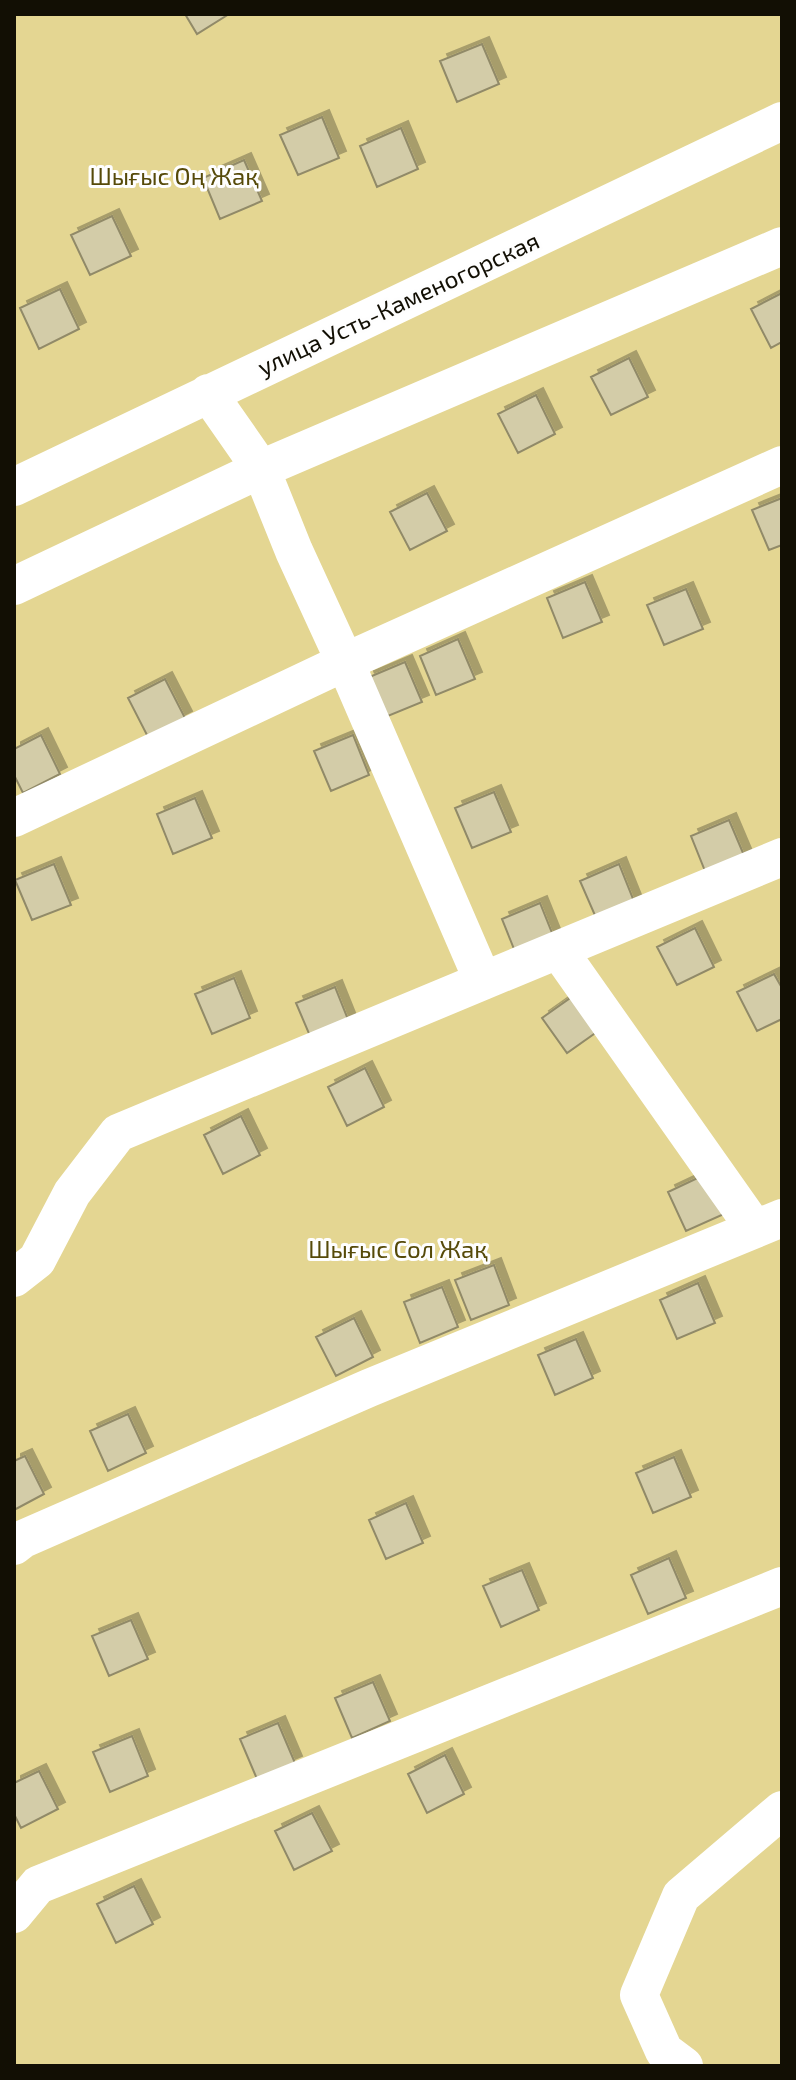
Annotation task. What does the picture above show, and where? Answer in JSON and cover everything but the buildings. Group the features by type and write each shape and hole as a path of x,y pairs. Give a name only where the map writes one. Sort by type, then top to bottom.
{"street":[{"name":"улица Усть-Каменогорская","path":"14,487 782,122"},
{"path":"14,586 261,469 782,246"},
{"path":"208,393 261,469 483,981"},
{"path":"14,818 345,662 782,465"},
{"path":"14,1278 37,1260 72,1193 118,1133 782,857"},
{"path":"14,1546 23,1539 355,1395 769,1223 559,951"},
{"path":"14,1914 38,1885 782,1586"},
{"path":"684,2066 664,2051 639,1995 681,1896 782,1810"}],"green space":[{"name":"Шығыс Сол Жақ","path":"14,14 782,14 782,2066 14,2066"}],"park label":[{"name":"Шығыс Оң Жақ","path":"174,175"}]}
